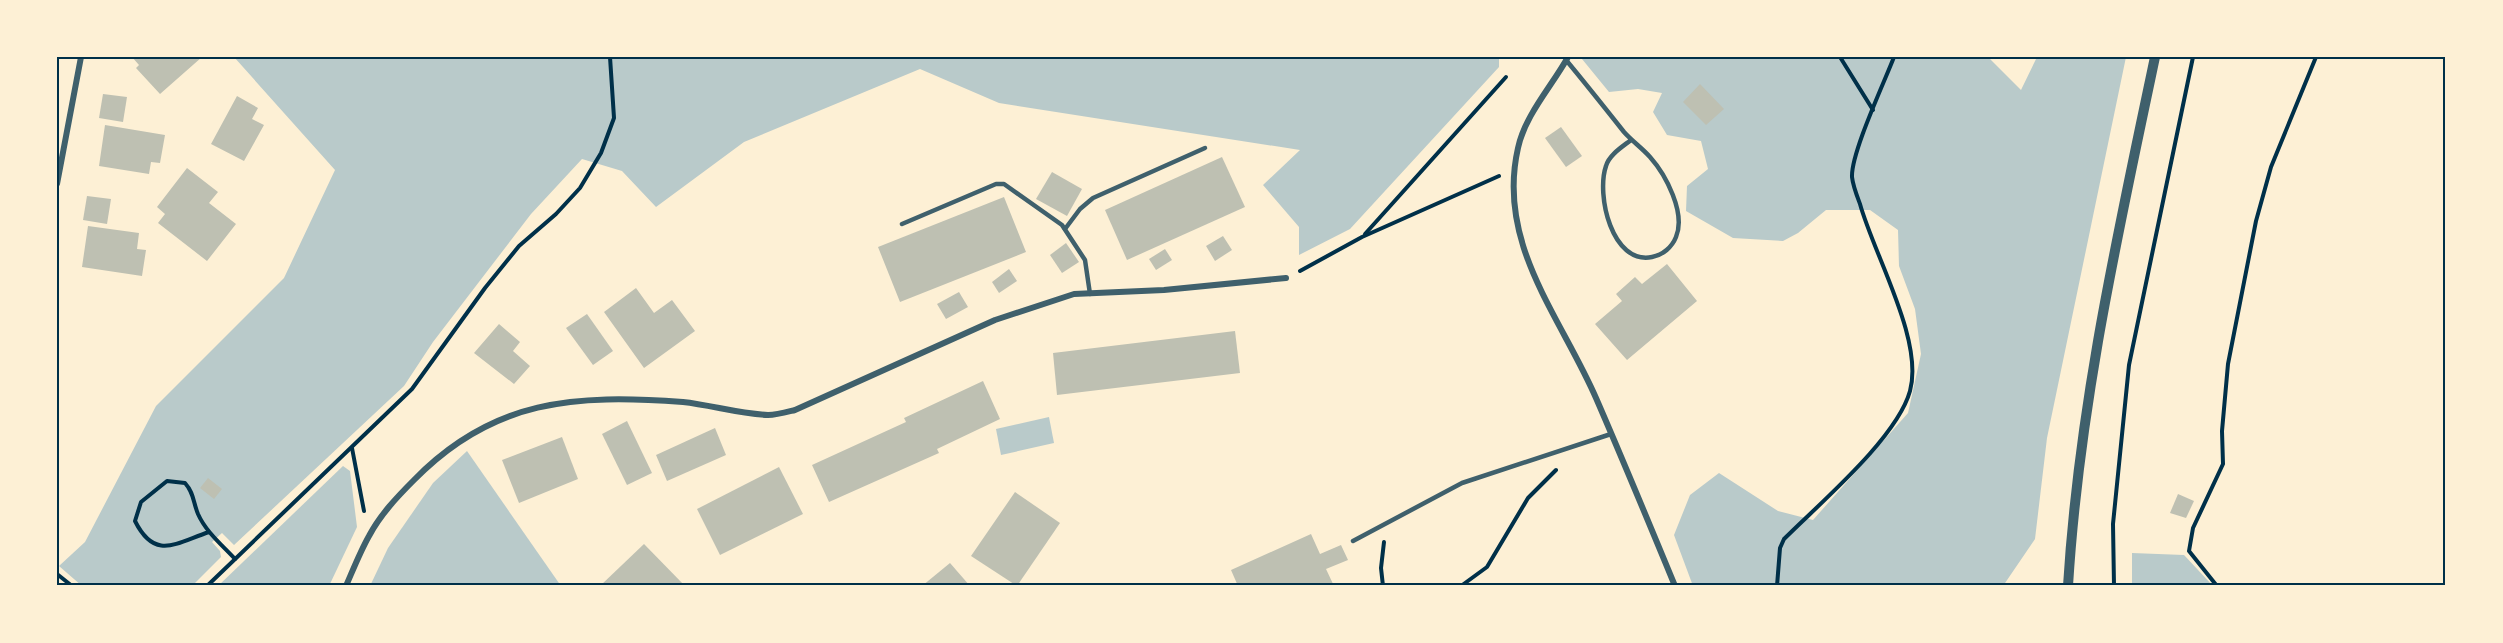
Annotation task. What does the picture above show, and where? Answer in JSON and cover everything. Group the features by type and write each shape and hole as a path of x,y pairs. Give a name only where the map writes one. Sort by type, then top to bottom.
{"street":[{"path":"57,183 81,57"},
{"path":"2068,586 2073,502 2090,379 2110,268 2155,57"},
{"path":"1567,59 1526,127 1518,147 1514,170 1515,213 1529,268 1595,395 1675,586"},
{"path":"346,586 369,535 396,498 425,468 463,438 498,419 546,405 595,398 684,402 769,415 795,410 995,320 1074,294 1164,290 1286,278"}],"lane":[{"path":"1567,59 1631,141 1651,157 1674,200 1678,218 1677,236 1668,249 1660,255 1647,258 1633,256 1620,244 1607,216 1602,192 1606,164 1617,150 1631,141"},
{"path":"1065,229 1080,209 1093,198 1205,148"},
{"path":"903,224 996,184 1004,184 1047,213 1065,229 1085,260 1090,294"},
{"path":"1353,541 1421,502 1462,483 1611,434"}],"path":[{"path":"207,586 412,389 485,288 519,246 556,214 580,188 601,153 614,118 610,57"},
{"path":"1840,57 1873,110"},
{"path":"1777,586 1780,548 1784,539 1886,436 1910,392 1913,373 1911,348 1864,219 1852,177 1860,145 1894,57"},
{"path":"2114,586 2113,524 2129,365 2193,57"},
{"path":"2217,586 2189,551 2193,528 2223,464 2222,431 2228,364 2256,221 2271,166 2316,57"},
{"path":"1362,237 1506,78"},
{"path":"1286,278 1362,237 1514,170"},
{"path":"1461,586 1487,567 1528,498 1584,442"},
{"path":"352,447 366,521"},
{"path":"209,532 167,547 158,545 142,535 135,521 141,502 167,481 186,483 193,492 197,512 209,532 235,559"},
{"path":"1383,586 1382,551 1391,521"},
{"path":"57,574 72,586"}],"shaded area":[{"path":"234,57 1499,57 1499,67 1350,229 1299,255 1299,227 1263,185 1300,150 999,103 920,69 744,142 656,207 622,171 582,159 531,214 433,342 404,386 234,545 222,533 212,542 220,551 221,557 192,586 82,586 59,566 85,542 156,406 284,278 335,170"},
{"path":"1583,57 1988,57 2021,90 2037,57 2126,57 2047,438 2035,539 2003,586 1693,586 1674,535 1690,495 1719,473 1778,511 1813,520 1908,413 1921,354 1915,309 1899,266 1898,230 1870,210 1826,210 1798,233 1783,241 1733,238 1686,211 1687,186 1708,169 1701,141 1667,135 1653,112 1662,93 1638,89 1609,92 1582,59"},
{"path":"1049,417 1054,443 1001,455 996,429"},
{"path":"467,451 561,586 370,586 388,548 433,483"},
{"path":"343,466 350,471 357,527 329,586 218,586"},
{"path":"2132,553 2184,555 2213,586 2132,586"}],"building":[{"path":"132,57 202,57 160,94 136,68 139,65"},
{"path":"1700,84 1724,109 1706,125 1683,102"},
{"path":"103,94 127,97 123,122 99,118"},
{"path":"237,96 258,108 252,119 264,125 244,161 211,144"},
{"path":"105,125 165,135 160,163 151,162 149,174 99,166"},
{"path":"1561,127 1582,156 1566,167 1545,138"},
{"path":"1222,157 1245,207 1127,260 1105,210"},
{"path":"187,168 218,192 209,203 236,224 207,261 158,223 165,214 157,207"},
{"path":"1052,172 1082,189 1067,216 1036,199"},
{"path":"87,196 111,199 107,224 83,220"},
{"path":"1004,197 1026,252 900,302 878,247"},
{"path":"88,226 139,233 137,249 146,250 142,276 82,267"},
{"path":"1223,236 1232,250 1215,261 1206,246"},
{"path":"1066,243 1079,262 1062,273 1050,255"},
{"path":"1165,249 1172,260 1156,270 1149,259"},
{"path":"1667,264 1697,301 1627,360 1595,324 1622,301 1616,294 1635,277 1642,284"},
{"path":"1009,269 1017,281 999,293 992,282"},
{"path":"636,288 654,313 672,300 695,331 644,368 604,312"},
{"path":"959,292 968,307 946,319 937,304"},
{"path":"587,314 613,351 593,365 566,328"},
{"path":"499,324 520,342 513,351 530,366 514,384 474,353"},
{"path":"1235,331 1240,373 1057,395 1053,353"},
{"path":"983,381 1000,419 937,449 939,453 829,502 812,465 906,422 904,418"},
{"path":"627,421 652,473 627,485 602,434"},
{"path":"715,428 726,455 667,481 656,455"},
{"path":"562,437 578,479 519,503 502,460"},
{"path":"779,467 803,514 720,555 697,509"},
{"path":"208,478 222,489 214,499 200,488"},
{"path":"1015,492 1060,523 1017,586 971,556"},
{"path":"2178,494 2194,501 2186,518 2170,513"},
{"path":"1311,534 1320,554 1341,545 1348,560 1326,569 1334,586 1238,586 1231,570"},
{"path":"644,544 685,586 600,586"},
{"path":"950,563 970,586 922,586"}]}
